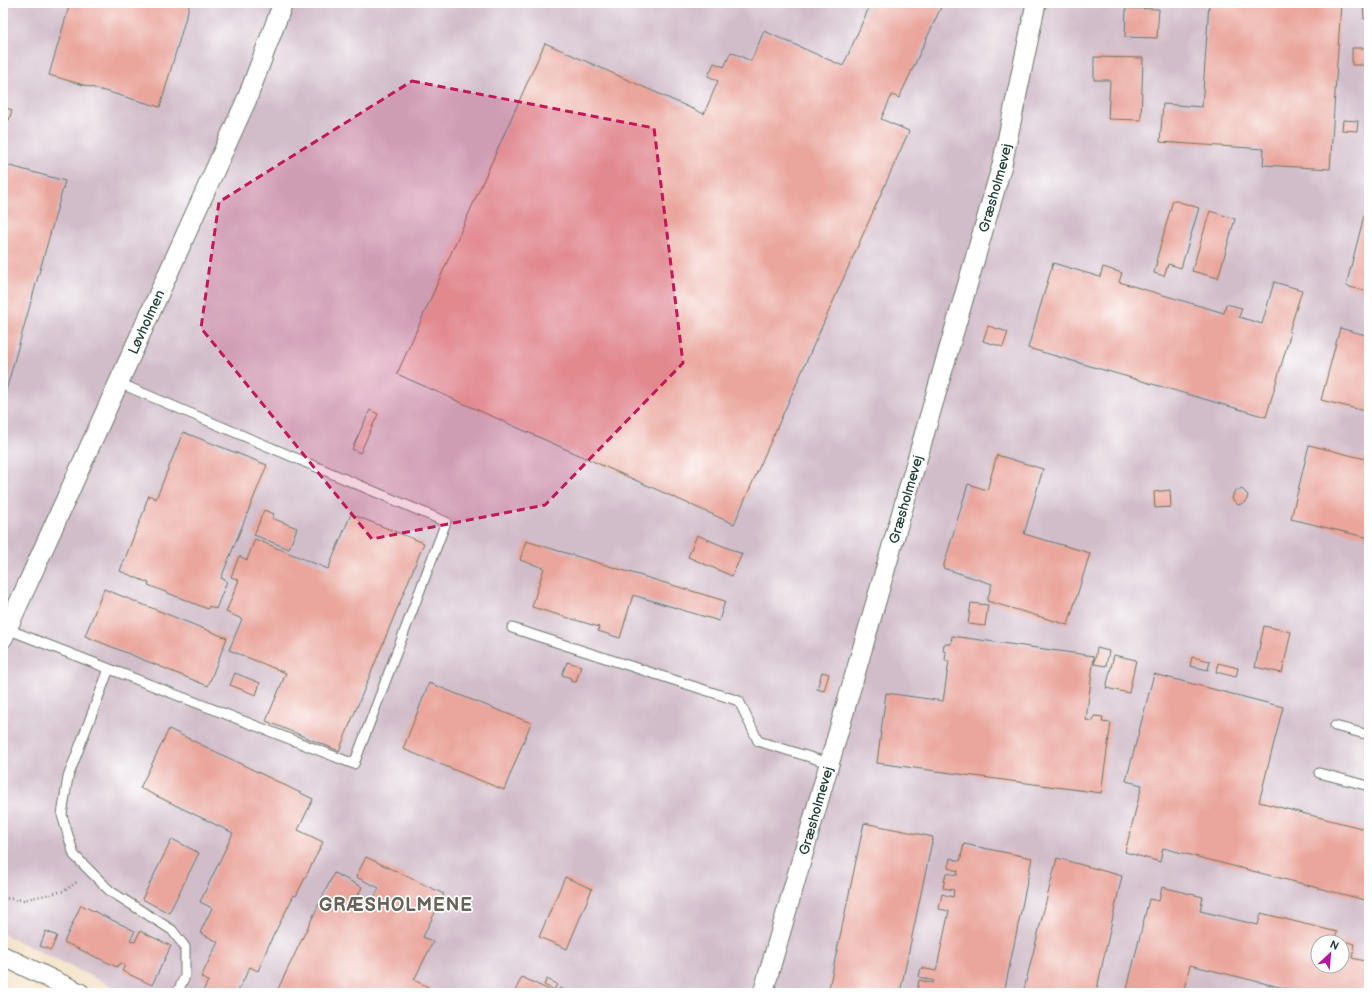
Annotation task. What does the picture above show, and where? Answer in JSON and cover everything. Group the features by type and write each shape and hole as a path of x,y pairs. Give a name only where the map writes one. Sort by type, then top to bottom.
{"street":[{"name":"Løvholmen","path":"5,634 247,99 283,3"},
{"name":"Græsholmevej","path":"763,993 1002,165 1036,3"},
{"path":"3,956 80,993"}],"lane":[{"path":"5,634 109,669 354,764 446,522 119,383"},
{"path":"512,628 739,702 758,741 829,763"},
{"path":"109,669 68,777 62,815 74,855 110,891 172,930 185,947 186,976 177,993"},
{"path":"1335,726 1369,735"},
{"path":"1319,773 1369,786"}],"path":[{"path":"3,898 23,900 64,890 91,872"}],"highlighted area":[{"path":"412,81 654,128 683,363 545,505 372,539 201,328 219,202"}],"shaded area":[{"path":"3,3 1369,3 1369,993 126,993 3,934"}],"building":[{"path":"70,3 190,3 160,107 49,75"},
{"path":"871,3 943,3 899,98 892,95 881,119 909,131 734,524 397,374 545,43 704,114 718,81 708,76 714,63 724,67 731,52 751,61 764,31 843,66"},
{"path":"1209,3 1341,3 1330,169 1263,165 1264,149 1160,142 1163,104 1202,107"},
{"path":"1363,3 1369,3 1369,19 1364,19"},
{"path":"1126,8 1159,9 1157,38 1125,37"},
{"path":"1352,48 1369,48 1369,65 1352,65"},
{"path":"1094,57 1143,58 1141,120 1108,119 1110,80 1094,80"},
{"path":"3,107 12,110 9,120 3,118"},
{"path":"1343,120 1358,121 1357,131 1342,130"},
{"path":"3,164 65,181 3,401"},
{"path":"1173,200 1199,208 1181,268 1168,264 1164,276 1154,273"},
{"path":"1210,211 1235,219 1218,278 1192,271"},
{"path":"1365,212 1369,213 1369,292 1346,286"},
{"path":"1053,263 1100,277 1103,267 1122,273 1119,282 1224,313 1226,304 1242,308 1239,317 1262,324 1274,282 1302,290 1266,417 1028,348"},
{"path":"988,326 1008,332 1003,347 983,341"},
{"path":"1340,328 1369,336 1369,412 1321,400"},
{"path":"370,410 378,414 360,453 352,449"},
{"path":"183,432 267,465 221,578 227,581 216,609 209,606 208,609 148,585 149,583 120,571 149,495 156,499"},
{"path":"1309,445 1369,460 1369,538 1291,519"},
{"path":"997,455 1043,469 1024,534 1090,553 1068,625 987,601 992,584 943,568 968,484 987,490"},
{"path":"1242,489 1248,495 1246,502 1238,505 1232,499 1234,492"},
{"path":"1170,490 1171,507 1155,508 1154,492"},
{"path":"264,510 274,514 272,518 297,528 289,549 254,535"},
{"path":"351,514 424,543 339,751 266,721 286,673 229,650 242,619 226,612 239,580 231,577 239,556 247,560 255,539 328,569"},
{"path":"697,535 742,554 732,576 688,557"},
{"path":"526,541 725,601 719,621 633,595 620,638 598,631 599,627 532,607 544,568 520,560"},
{"path":"104,589 227,638 208,686 85,636"},
{"path":"971,603 988,605 985,626 968,624"},
{"path":"1264,626 1291,632 1282,673 1255,667"},
{"path":"952,636 1094,656 1086,720 1093,721 1094,716 1103,717 1102,722 1111,723 1101,793 877,763 886,693 943,701 949,661 945,661 946,652 943,651 944,644 951,644"},
{"path":"1097,648 1109,651 1106,666 1094,664"},
{"path":"1114,655 1136,660 1129,693 1106,688"},
{"path":"1192,657 1210,661 1208,670 1190,666"},
{"path":"567,662 581,666 576,682 570,681 571,678 562,675"},
{"path":"1218,663 1238,668 1236,677 1216,672"},
{"path":"822,672 829,674 824,691 817,689"},
{"path":"235,673 260,683 256,695 230,685"},
{"path":"1154,674 1283,707 1259,802 1369,830 1369,885 1365,900 1163,848 1160,862 1125,852 1142,785 1126,781"},
{"path":"429,683 531,723 504,790 403,749"},
{"path":"169,729 313,799 298,830 323,842 296,896 294,895 270,942 258,971 250,967 237,993 202,993 208,981 201,977 218,942 200,933 212,908 200,902 233,833 140,788"},
{"path":"864,823 933,837 900,993 828,993"},
{"path":"172,839 199,853 169,913 142,899"},
{"path":"964,844 1032,858 1004,993 927,993 917,991 919,980 933,983 934,981 919,977 921,968 936,971 949,911 939,909 942,894 953,897 954,890 943,888 946,873 957,875 958,871 948,868 950,858 960,861"},
{"path":"366,857 444,894 423,937 433,942 414,980 440,993 276,993 334,873 362,887 354,904 368,910 379,888 356,877"},
{"path":"1057,858 1122,876 1096,993 1023,993"},
{"path":"565,877 592,889 567,949 539,937"},
{"path":"1162,887 1203,897 1200,911 1258,925 1261,913 1337,932 1336,934 1310,934 1310,974 1350,974 1350,943 1355,944 1352,958 1369,962 1369,993 1304,993 1190,965 1183,993 1126,993 1149,899 1159,901"},
{"path":"81,905 135,931 130,940 135,942 140,931 171,946 152,985 122,971 125,965 120,963 117,967 64,942"},
{"path":"46,931 57,936 51,950 40,946"},
{"path":"522,977 555,993 514,993"},
{"path":"547,979 557,984 554,990 544,985"},
{"path":"560,988 567,991 567,993 557,993"}],"district":[{"name":"GRÆSHOLMENE","path":"396,905"}]}
